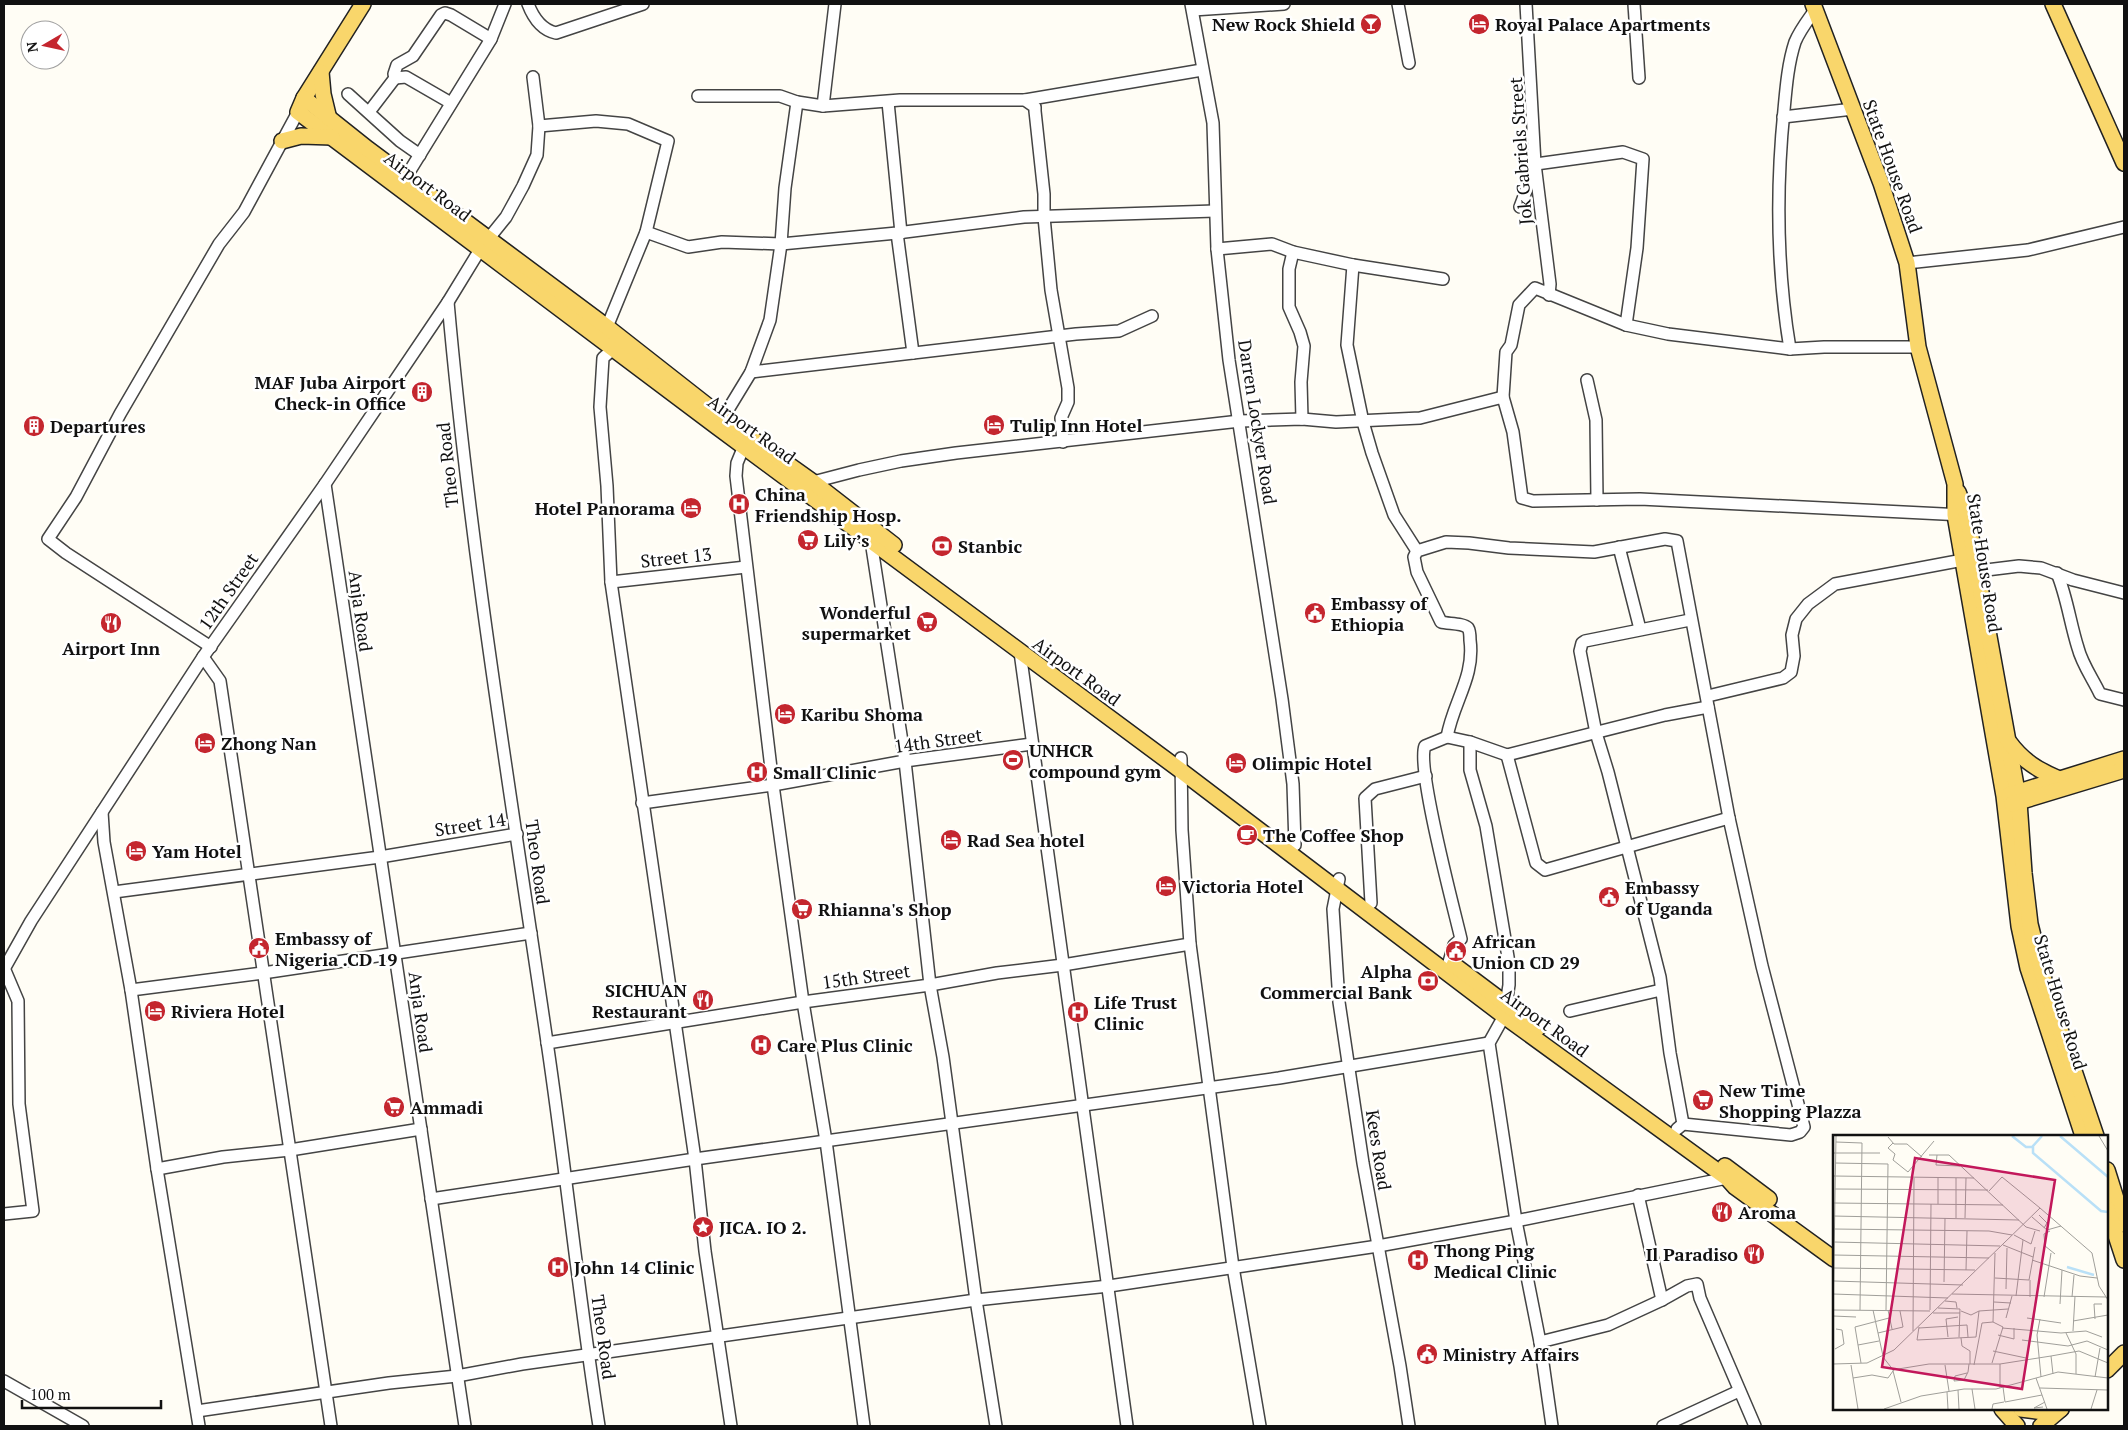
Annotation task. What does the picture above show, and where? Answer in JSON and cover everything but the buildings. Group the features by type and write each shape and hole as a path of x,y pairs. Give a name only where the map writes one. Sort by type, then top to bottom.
{"main road":[{"path":"298,112 304,98 363,4"},
{"path":"2053,4 2124,163"},
{"name":"State House Road","path":"1814,7 1881,183 1908,264 1918,347 1955,484 2011,799"},
{"path":"321,72 323,94 329,119"},
{"name":"Airport Road","path":"304,98 406,178 614,348 744,446 873,536 1181,764 1727,1178 1734,1187 1833,1258"},
{"name":"Airport Road","path":"298,112 606,327 723,418 813,482 873,536 1020,652 1295,845 1338,884 1371,903 1450,962 1505,1010 1680,1127 1833,1247"},
{"path":"282,141 301,136 332,137"},
{"path":"1969,568 2008,741 2018,874 2040,965 2045,1003 2075,1093 2096,1135"},
{"path":"2008,741 2023,759 2039,770 2059,778"},
{"path":"2011,799 2059,778 2124,759"},
{"path":"2011,799 2124,770"},
{"name":"State House Road","path":"2075,1093 2083,1135"},
{"path":"2108,1173 2124,1224"},
{"path":"2108,1211 2124,1260"},
{"path":"2108,1369 2124,1353"},
{"path":"2003,1410 2017,1426"},
{"path":"2017,1410 2031,1426"},
{"path":"2028,1410 2043,1412 2055,1410"},
{"path":"2041,1426 2060,1410"}],"street":[{"path":"406,178 491,39 505,4"},
{"path":"528,4 532,15 548,31 556,33 643,4"},
{"path":"823,106 835,4"},
{"path":"1192,7 1284,4"},
{"path":"1398,4 1408,63"},
{"name":"Jok Gabriels Street","path":"1526,4 1536,164 1550,284 1549,294"},
{"path":"1634,4 1639,78"},
{"name":"Darren Lockyer Road","path":"1192,7 1213,123 1216,156 1215,211 1217,249 1229,360 1282,699 1292,784 1295,845"},
{"path":"1790,349 1781,293 1781,138 1786,86 1795,44 1814,7"},
{"path":"370,112 395,78 394,74 397,66 413,56 441,15 445,13 491,39"},
{"path":"698,96 780,96 797,102 823,106 900,100 1025,100 1202,70"},
{"path":"395,78 406,77 452,103"},
{"name":"12th Street","path":"4,968 31,921 203,657 325,484 448,302 485,243 506,217 537,155 539,126 533,78"},
{"path":"348,94 400,141 420,155"},
{"path":"1025,100 1035,107 1052,290 1068,388 1068,402 1061,424 1063,442"},
{"path":"723,418 751,372 770,320 781,244 785,188 797,102"},
{"path":"888,102 899,233 913,353"},
{"path":"1783,117 1853,109"},
{"path":"211,647 66,553 48,539 76,497 120,414 219,244 244,212 298,112"},
{"path":"539,126 596,122 628,124 667,139 669,144 646,232 606,327"},
{"path":"1520,206 1536,164 1623,152 1642,159 1637,248 1626,324"},
{"path":"646,232 688,247 722,242 781,244 899,233 1024,217 1215,211"},
{"path":"1908,264 2028,250 2124,227"},
{"path":"1217,249 1272,244 1293,252 1353,265 1443,279"},
{"path":"1293,252 1289,269 1289,307 1304,346 1301,382 1302,419"},
{"path":"1353,265 1347,345 1363,422 1394,515 1417,551"},
{"path":"1918,347 1790,349 1668,334 1626,324 1535,288 1519,305 1511,346 1506,352 1503,397 1513,432 1522,498 1533,500 1640,499 1961,515"},
{"name":"Theo Road","path":"448,302 471,524 547,1043 599,1426"},
{"path":"751,372 1119,331 1152,316"},
{"path":"614,348 603,358 600,407 607,486 610,582 695,1159 705,1251 731,1426"},
{"path":"1587,380 1596,420 1597,500"},
{"path":"813,482 901,461 1240,421 1302,419 1363,422 1420,418 1503,397"},
{"path":"744,446 737,463 736,476 746,567 773,785 803,1002 826,1141 864,1426"},
{"name":"Anja Road","path":"325,484 465,1426"},
{"path":"873,536 905,761 930,985 953,1125 976,1300 996,1426"},
{"path":"1447,737 1452,715 1469,674 1472,651 1469,630 1464,626 1441,622 1417,572 1414,557 1417,551 1452,542 1509,548 1586,552 1665,539 1677,541 1690,620 1728,818 1762,966 1804,1127 1800,1132 1791,1135 1680,1127 1657,964 1608,772 1596,733 1580,646 1585,641 1690,620"},
{"path":"1619,547 1640,629"},
{"path":"1712,695 1783,678 1791,672 1794,656 1792,635 1796,619 1808,604 1835,584 1969,568 2019,566 2041,568 2073,580 2124,593"},
{"name":"Street 13","path":"610,582 746,567"},
{"path":"2057,573 2064,589 2078,650 2100,694 2124,700"},
{"path":"1020,652 1127,1426"},
{"path":"203,657 220,681 331,1426"},
{"path":"1450,962 1454,944 1461,939 1439,849 1422,752 1424,746 1447,737 1470,742 1507,755 1708,707"},
{"path":"1470,742 1470,770 1486,826 1509,963 1509,985 1505,1010 1489,1043 1516,1221 1540,1342 1552,1426"},
{"name":"14th Street","path":"642,803 773,785 905,761 1032,744"},
{"path":"1507,755 1536,863 1545,870 1728,818"},
{"path":"1181,764 1190,944 1208,1088 1223,1180 1233,1267 1260,1426"},
{"path":"1371,903 1364,798 1375,789 1426,776"},
{"path":"102,812 104,842 131,990 156,1169 199,1426"},
{"name":"Street 14","path":"114,892 380,857 517,834"},
{"name":"Kees Road","path":"1338,884 1333,919 1339,1002 1363,1163 1409,1426"},
{"path":"131,990 263,973 530,933"},
{"name":"15th Street","path":"547,1043 803,1002 930,985 1190,944"},
{"path":"4,968 18,1001 19,1104 33,1211 4,1214"},
{"path":"1570,1011 1661,990"},
{"path":"431,1199 695,1159 953,1125 1348,1068 1422,1053 1489,1043"},
{"path":"156,1169 223,1156 290,1150 420,1129"},
{"path":"198,1411 457,1376 522,1364 976,1300 1109,1286 1378,1246 1516,1221 1727,1178"},
{"path":"1638,1195 1662,1300"},
{"path":"1540,1342 1608,1325 1687,1286 1697,1284 1700,1298 1738,1391 1755,1426"},
{"path":"4,1381 83,1426"},
{"path":"1662,1426 1738,1391"}],"place":[{"name":"New Rock Shield","path":"1371,24"},
{"name":"Royal Palace Apartments","path":"1479,24"},
{"name":"MAF Juba Airport Check-in Office","path":"422,392"},
{"name":"Tulip Inn Hotel","path":"994,425"},
{"name":"Departures","path":"34,426"},
{"name":"China Friendship Hosp.","path":"739,504"},
{"name":"Hotel Panorama","path":"691,508"},
{"name":"Lily’s","path":"808,540"},
{"name":"Stanbic","path":"942,546"},
{"name":"Embassy of Ethiopia","path":"1315,613"},
{"name":"Wonderful supermarket","path":"927,622"},
{"name":"Airport Inn","path":"111,623"},
{"name":"Karibu Shoma","path":"785,714"},
{"name":"Zhong Nan","path":"205,743"},
{"name":"UNHCR compound gym","path":"1013,760"},
{"name":"Olimpic Hotel","path":"1236,763"},
{"name":"Small Clinic","path":"757,772"},
{"name":"The Coffee Shop","path":"1247,835"},
{"name":"Rad Sea hotel","path":"951,840"},
{"name":"Yam Hotel","path":"136,851"},
{"name":"Victoria Hotel","path":"1166,886"},
{"name":"Embassy of Uganda","path":"1609,897"},
{"name":"Rhianna's Shop","path":"802,909"},
{"name":"Embassy of Nigeria .CD 19","path":"259,948"},
{"name":"African Union CD 29","path":"1456,951"},
{"name":"Alpha Commercial Bank","path":"1428,981"},
{"name":"SICHUAN Restaurant","path":"703,1000"},
{"name":"Riviera Hotel","path":"155,1011"},
{"name":"Life Trust Clinic","path":"1078,1012"},
{"name":"Care Plus Clinic","path":"761,1045"},
{"name":"New Time Shopping Plazza","path":"1703,1100"},
{"name":"Ammadi","path":"394,1107"},
{"name":"Aroma","path":"1722,1212"},
{"name":"JICA. IO 2.","path":"703,1227"},
{"name":"Il Paradiso","path":"1754,1254"},
{"name":"Thong Ping Medical Clinic","path":"1418,1260"},
{"name":"John 14 Clinic","path":"558,1267"},
{"name":"Ministry Affairs","path":"1427,1354"}]}
